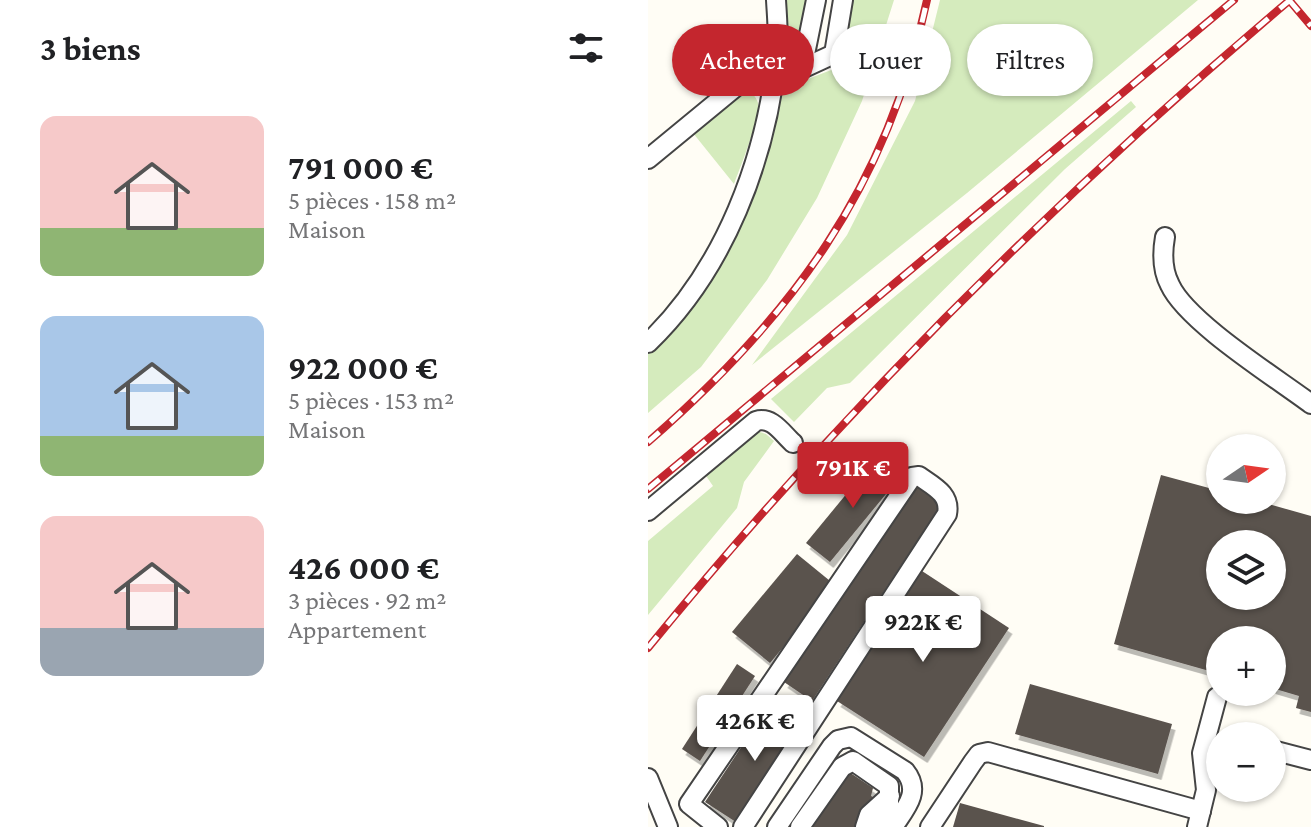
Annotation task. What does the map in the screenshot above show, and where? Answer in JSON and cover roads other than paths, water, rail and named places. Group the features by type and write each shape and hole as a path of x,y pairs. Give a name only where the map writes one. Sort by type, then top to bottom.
{"street":[{"path":"776,0 777,24"},
{"path":"811,24 816,0"},
{"path":"814,63 834,54 843,0"},
{"path":"648,159 725,96"},
{"path":"648,343 681,304 734,218 754,169 770,96"},
{"path":"1165,237 1165,275 1186,309 1311,404"},
{"path":"648,511 756,421 765,419 771,422 793,443"},
{"path":"718,827 689,804 912,477 919,476 945,495 947,514 743,827"},
{"path":"777,827 832,746 838,740 851,737 910,777 912,798 893,827"},
{"path":"930,827 979,754 988,752 1199,819 1206,790 1202,753 1206,747"},
{"path":"1286,754 1311,760"},
{"path":"800,827 849,761 889,786 889,811 877,827"},
{"path":"648,778 668,827"},
{"path":"865,827 869,815 890,796"}],"railway":[{"path":"648,442 746,347 789,297 826,245 859,190 887,131 909,68 927,0"},
{"path":"648,489 1234,0"},
{"path":"1289,0 1311,26"},
{"path":"648,648 797,475 954,309 1118,151 1290,0"}]}
